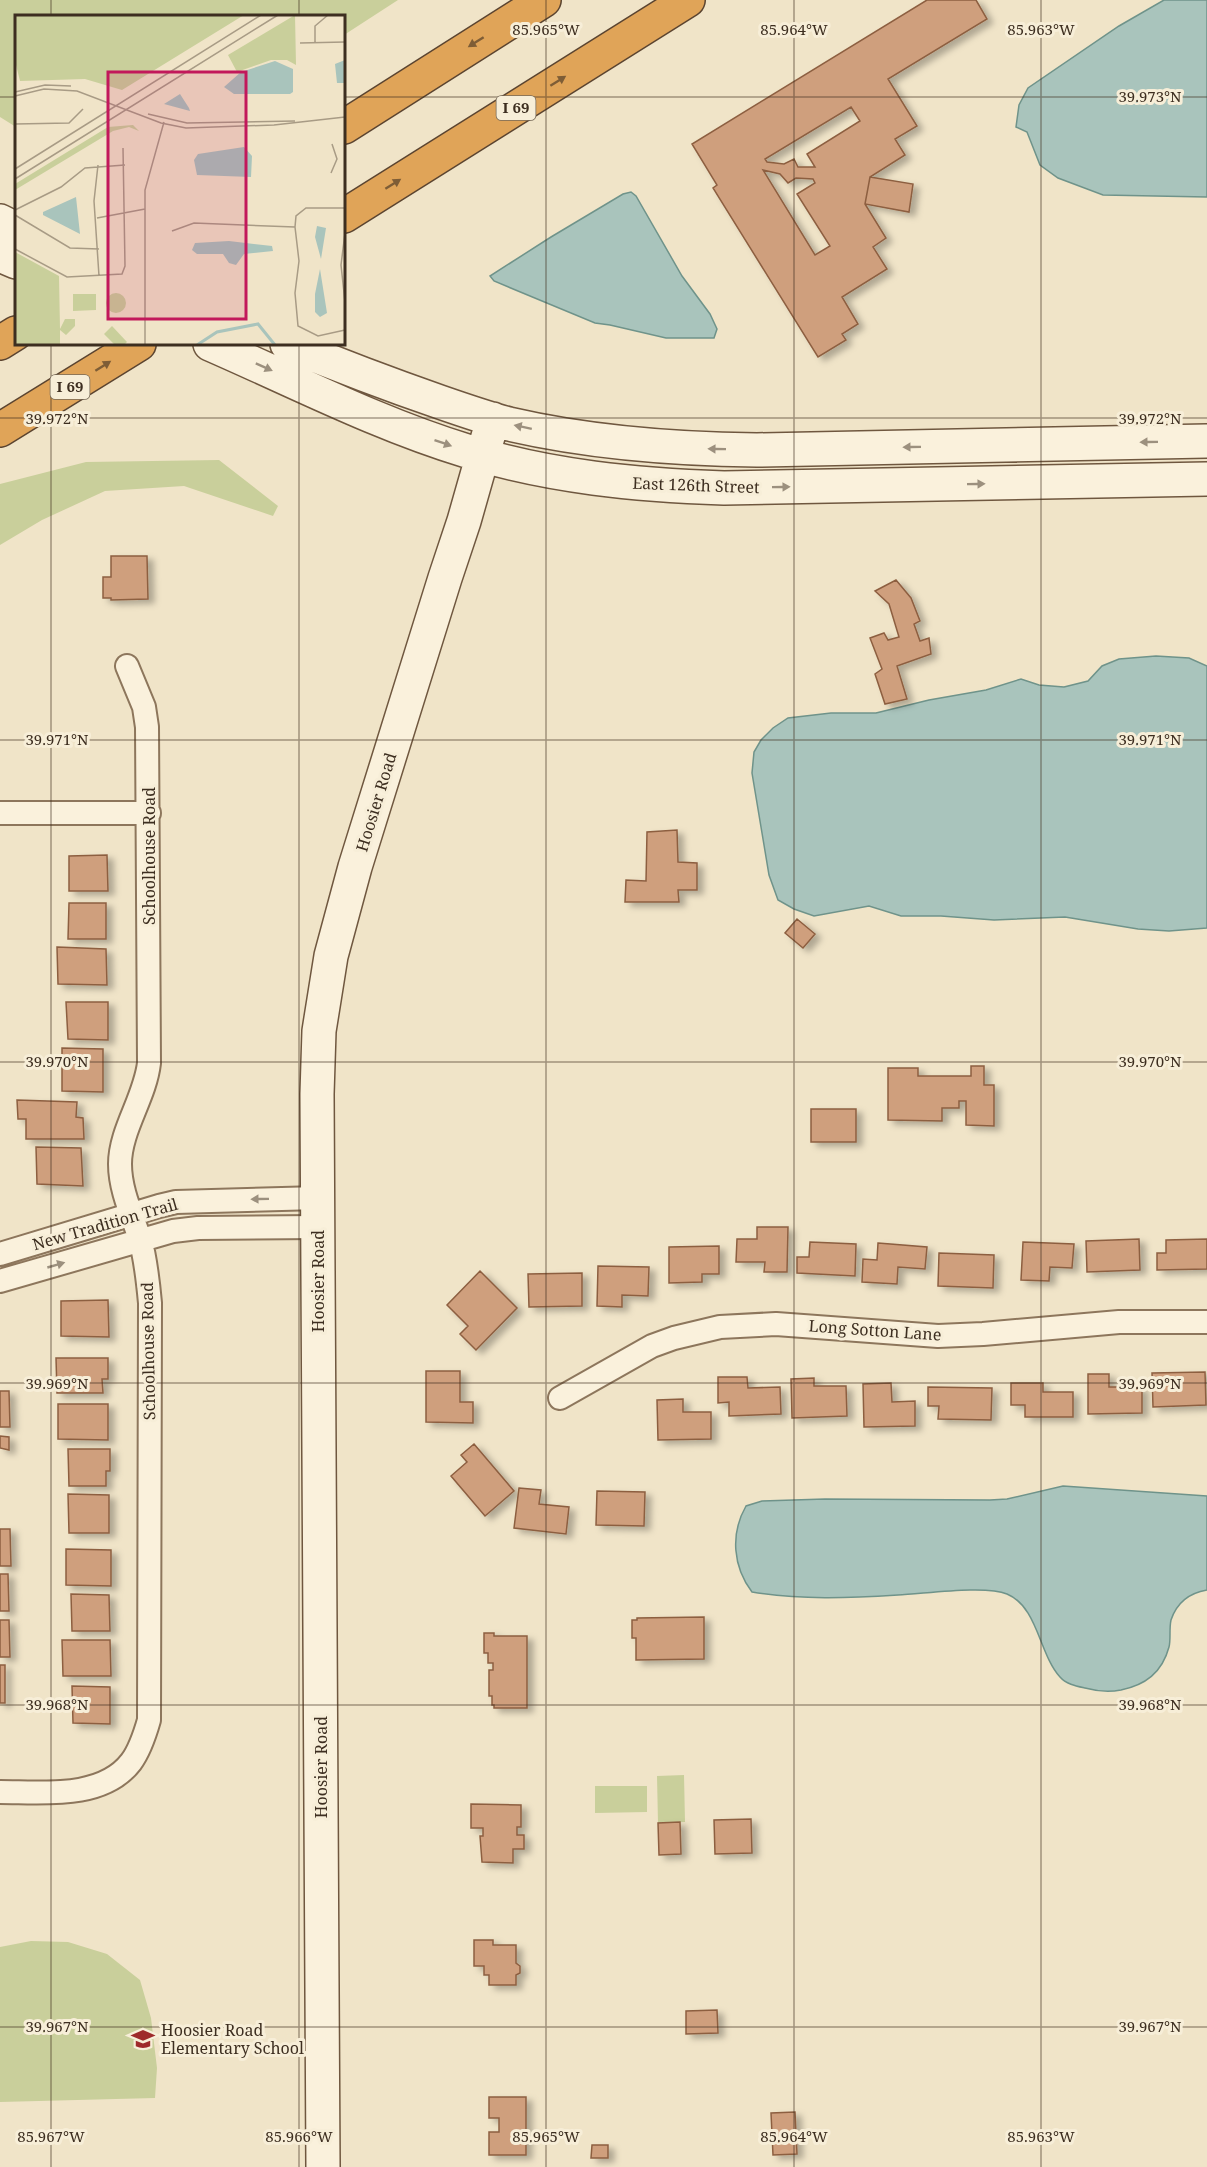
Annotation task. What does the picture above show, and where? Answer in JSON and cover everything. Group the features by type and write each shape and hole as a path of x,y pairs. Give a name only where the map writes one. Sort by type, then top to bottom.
{"highway":[{"path":"345,126 544,0"},
{"name":"I 69","path":"345,215 688,0"},
{"path":"0,343 15,334"},
{"name":"I 69","path":"0,430 137,345"}],"main road":[{"path":"0,222 15,229"},
{"path":"0,255 15,262"},
{"name":"East 126th Street","path":"212,345 396,426 483,456 590,478 690,487 1207,479"},
{"path":"290,345 373,378 493,419 595,440 689,449 1207,441"},
{"name":"Hoosier Road","path":"322,2167 317,1058 331,956 493,419"}],"street":[{"name":"Schoolhouse Road","path":"0,1792 58,1791 100,1784 122,1771 130,1762 144,1736 149,1720 150,1303 140,1239 131,1214 120,1166 123,1143 143,1092 149,1063 149,813 147,727 144,708 127,666"},
{"path":"0,813 149,813"},
{"name":"New Tradition Trail","path":"0,1254 159,1206 196,1201 318,1212"},
{"name":"New Tradition Trail","path":"0,1281 173,1231 318,1212"},
{"name":"Long Sotton Lane","path":"560,1398 652,1346 720,1327 776,1324 938,1336 1119,1322 1207,1322"}],"green space":[{"path":"0,0 398,0 345,34 345,15 15,15 15,126 0,117"},
{"path":"219,460 278,506 273,516 184,486 105,491 42,520 0,545 0,484 86,462"},
{"path":"684,1775 685,1822 658,1823 657,1776"},
{"path":"595,1786 647,1786 647,1812 595,1813"},
{"path":"31,1941 68,1942 107,1954 140,1980 151,2018 157,2068 155,2098 0,2102 0,1947"}],"water":[{"path":"1164,0 1207,0 1207,197 1103,195 1058,178 1040,165 1027,132 1016,127 1019,105 1028,88 1119,26"},
{"path":"631,192 636,196 682,276 710,314 717,329 714,338 666,338 595,323 494,281 490,276 623,194"},
{"path":"1156,656 1189,658 1207,666 1207,928 1169,931 1138,929 1065,917 994,920 901,916 869,906 814,916 778,900 769,875 752,773 754,752 761,740 788,718 831,713 876,713 929,700 986,690 1021,679 1039,685 1064,687 1088,681 1102,666 1119,659"},
{"path":"1063,1486 1207,1496 1207,1590 1195,1593 1180,1603 1171,1620 1169,1647 1162,1664 1145,1681 1130,1688 1117,1691 1089,1689 1062,1679 1047,1656 1025,1609 1007,1594 997,1591 970,1590 843,1597 770,1595 752,1592 738,1561 736,1539 741,1517 746,1506 762,1501 990,1500 1007,1499"}],"building":[{"path":"927,0 976,0 987,19 888,79 917,126 895,139 905,155 870,177 865,204 886,238 873,247 887,269 842,297 858,324 842,334 846,340 818,357 713,188 717,185 692,144","holes":["851,107 860,121 807,154 815,167 798,167 794,159 784,164 767,162 765,159","763,170 780,174 788,183 796,178 813,179 815,183 797,194 830,246 815,255"]},
{"path":"870,177 913,184 909,212 865,204"},
{"path":"111,556 147,556 148,599 111,600 111,598 103,598 103,577 111,577"},
{"path":"896,580 911,598 920,621 914,624 920,641 929,638 931,654 897,666 907,699 885,704 875,674 882,669 870,638 884,633 888,640 899,637 889,604 875,591"},
{"path":"677,830 678,862 697,863 697,890 678,890 679,902 625,902 626,880 646,881 647,832"},
{"path":"107,855 108,891 69,891 69,856"},
{"path":"69,903 106,903 106,939 68,939"},
{"path":"797,919 815,934 803,948 785,933"},
{"path":"57,947 106,949 107,985 58,984"},
{"path":"66,1002 108,1002 108,1040 68,1039"},
{"path":"62,1048 103,1049 103,1092 62,1091"},
{"path":"971,1066 984,1066 984,1085 994,1085 994,1126 966,1125 966,1101 959,1101 959,1108 942,1108 942,1121 888,1120 888,1068 918,1068 918,1076 971,1076"},
{"path":"17,1100 77,1102 76,1117 83,1118 84,1139 26,1139 26,1119 18,1119"},
{"path":"811,1109 856,1109 856,1142 811,1142"},
{"path":"36,1147 81,1148 83,1186 37,1184"},
{"path":"757,1227 788,1227 787,1272 764,1272 765,1262 736,1262 737,1239 757,1239"},
{"path":"1139,1239 1140,1270 1087,1272 1086,1241"},
{"path":"1207,1239 1207,1269 1157,1270 1157,1253 1166,1253 1166,1240"},
{"path":"810,1242 856,1244 855,1276 797,1273 797,1257 809,1257"},
{"path":"1023,1242 1074,1244 1072,1268 1050,1267 1049,1281 1021,1280"},
{"path":"878,1243 927,1247 925,1269 898,1267 897,1284 862,1282 863,1259 877,1260"},
{"path":"719,1246 719,1274 702,1274 702,1282 669,1283 669,1247"},
{"path":"939,1253 994,1255 993,1288 938,1286"},
{"path":"598,1266 649,1267 648,1296 622,1295 622,1307 597,1306"},
{"path":"480,1271 517,1308 476,1350 460,1334 468,1326 447,1305"},
{"path":"582,1273 582,1306 529,1307 528,1274"},
{"path":"108,1300 109,1337 61,1336 61,1301"},
{"path":"56,1358 108,1358 108,1379 102,1379 103,1393 57,1393"},
{"path":"426,1371 460,1371 460,1402 473,1402 473,1423 426,1422"},
{"path":"1205,1372 1206,1405 1153,1407 1152,1373"},
{"path":"1088,1374 1109,1374 1109,1387 1142,1387 1142,1413 1088,1414"},
{"path":"718,1377 747,1377 748,1388 780,1387 781,1414 729,1416 729,1402 718,1403"},
{"path":"814,1378 814,1386 846,1386 847,1416 792,1418 791,1379"},
{"path":"891,1383 892,1402 915,1401 915,1426 864,1427 863,1384"},
{"path":"1011,1383 1043,1383 1043,1392 1073,1392 1073,1417 1025,1417 1025,1405 1011,1405"},
{"path":"928,1387 992,1388 991,1420 938,1419 939,1406 928,1406"},
{"path":"0,1391 9,1391 10,1427 0,1427"},
{"path":"683,1399 683,1412 711,1412 711,1439 658,1440 657,1400"},
{"path":"58,1404 108,1404 108,1440 58,1439"},
{"path":"0,1436 9,1437 9,1450 0,1448"},
{"path":"474,1444 514,1491 485,1516 451,1476 467,1462 461,1455"},
{"path":"68,1449 110,1449 110,1471 106,1471 106,1486 69,1486"},
{"path":"519,1488 541,1490 539,1504 569,1507 566,1534 514,1528"},
{"path":"597,1491 645,1492 644,1526 596,1525"},
{"path":"68,1494 109,1495 109,1533 69,1533"},
{"path":"0,1529 10,1529 11,1566 0,1566"},
{"path":"66,1549 111,1550 111,1586 66,1585"},
{"path":"0,1574 8,1574 9,1611 0,1611"},
{"path":"71,1594 109,1595 110,1631 72,1631"},
{"path":"704,1617 704,1659 636,1660 636,1638 632,1638 632,1620"},
{"path":"0,1620 9,1620 10,1657 0,1657"},
{"path":"484,1633 494,1633 494,1636 527,1636 527,1708 494,1708 492,1705 492,1696 489,1696 489,1670 493,1670 493,1663 488,1663 488,1653 484,1653"},
{"path":"62,1640 110,1640 111,1676 63,1676"},
{"path":"0,1665 5,1665 5,1703 0,1703"},
{"path":"72,1686 110,1687 110,1724 73,1723"},
{"path":"471,1804 521,1805 521,1827 517,1827 517,1835 524,1835 524,1849 513,1849 513,1863 482,1862 480,1836 483,1836 483,1828 471,1828"},
{"path":"751,1819 752,1853 715,1854 714,1820"},
{"path":"680,1822 681,1854 659,1855 658,1823"},
{"path":"474,1940 493,1940 493,1945 516,1945 516,1963 520,1966 520,1973 516,1975 516,1985 489,1985 489,1975 484,1975 484,1966 474,1966"},
{"path":"717,2010 718,2033 686,2034 686,2011"},
{"path":"489,2097 526,2097 526,2155 489,2155 489,2132 499,2132 499,2118 489,2118"},
{"path":"795,2112 797,2154 773,2155 771,2113"},
{"path":"592,2145 608,2145 608,2158 591,2158"}],"place":[{"name":"Hoosier Road Elementary School","path":"143,2039"}]}
